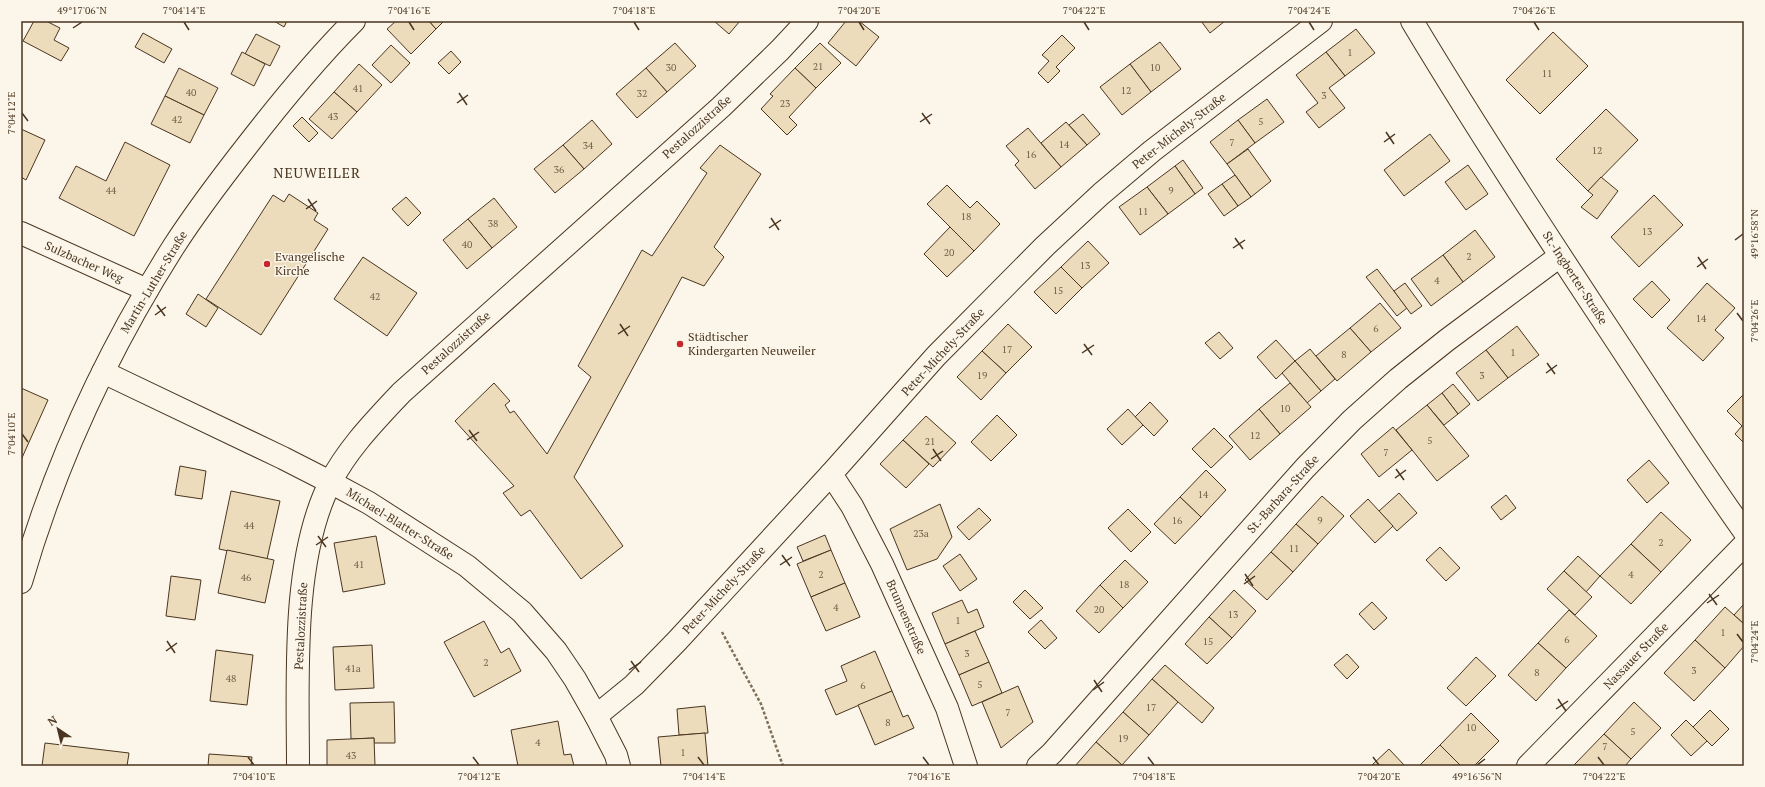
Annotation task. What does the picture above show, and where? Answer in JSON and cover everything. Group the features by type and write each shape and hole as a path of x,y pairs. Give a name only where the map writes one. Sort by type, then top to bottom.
{"street":[{"name":"Martin-Luther-Straße","path":"21,582 60,465 103,372 147,290 175,245 228,170 272,114 336,39 354,21"},
{"name":"Pestalozzistraße","path":"298,766 299,643 302,584 315,518 330,482 357,441 401,393 721,107 780,50 807,21"},
{"name":"Peter-Michely-Straße","path":"596,716 634,685 708,608 831,474 936,356 1045,246 1101,194 1152,151 1321,21"},
{"name":"St.-Ingberter-Straße","path":"1412,21 1449,83 1560,256 1710,484 1744,531"},
{"name":"Sulzbacher Weg","path":"21,233 147,290"},
{"name":"St.-Barbara-Straße","path":"1038,766 1058,747 1305,468 1352,420 1398,379 1441,344 1560,256"},
{"name":"Michael-Blatter-Straße","path":"103,372 330,482 369,503 467,566 522,612 556,651 575,679 596,716 616,755 619,766"},
{"name":"Brunnenstraße","path":"831,474 852,506 882,564 947,708 966,766"},
{"name":"Nassauer Straße","path":"1528,766 1744,545"}],"path":[{"path":"708,608 761,704 783,766"}],"building":[{"path":"34,21 46,21 60,28 54,40 69,48 61,61 23,41"},
{"path":"274,21 287,21 284,27"},
{"path":"396,21 429,21 436,29 411,54 387,29"},
{"path":"429,21 444,21 436,29"},
{"path":"714,21 740,21 729,34"},
{"path":"846,21 859,21 879,37 856,66 828,43"},
{"path":"1201,21 1225,21 1210,33"},
{"path":"1356,29 1375,53 1345,76 1326,52"},
{"path":"1553,32 1588,66 1540,114 1506,80"},
{"path":"143,33 172,49 164,63 135,47"},
{"path":"256,34 280,46 270,66 245,54"},
{"path":"1062,35 1075,48 1056,67 1060,71 1048,83 1038,73 1049,61 1042,55"},
{"path":"1160,42 1181,69 1151,92 1130,64"},
{"path":"675,43 696,66 667,92 646,68"},
{"path":"820,43 841,63 816,88 795,68"},
{"path":"391,45 410,63 391,83 372,65"},
{"path":"451,51 461,62 449,74 438,63"},
{"path":"242,52 265,64 254,86 231,74"},
{"path":"1326,52 1345,76 1329,88 1345,108 1319,128 1306,112 1318,103 1296,75"},
{"path":"359,64 382,85 357,112 334,92"},
{"path":"1130,64 1151,92 1122,115 1100,87"},
{"path":"179,68 218,88 204,115 165,96"},
{"path":"646,68 667,92 637,118 616,94"},
{"path":"795,68 816,88 789,117 797,125 787,135 761,109 773,96 770,94"},
{"path":"334,92 357,112 332,139 309,119"},
{"path":"165,96 204,115 190,143 151,124"},
{"path":"1267,99 1284,122 1255,143 1238,120"},
{"path":"1606,109 1638,140 1588,191 1556,159"},
{"path":"1083,114 1100,134 1087,145 1069,125"},
{"path":"302,117 318,133 309,142 293,126"},
{"path":"592,120 612,144 584,169 563,145"},
{"path":"1238,120 1255,143 1227,164 1210,142"},
{"path":"1066,122 1087,145 1061,167 1041,143"},
{"path":"1028,128 1061,167 1035,189 1015,165 1019,161 1006,146"},
{"path":"21,129 45,140 26,180 21,177"},
{"path":"1430,134 1450,161 1404,196 1384,170"},
{"path":"125,142 170,165 134,236 59,198 76,166 106,181"},
{"path":"563,145 584,169 555,193 534,169"},
{"path":"720,145 761,174 714,247 724,257 704,286 682,277 574,477 623,546 581,579 530,510 521,516 503,493 514,486 455,421 494,383 510,401 505,405 510,413 514,411 547,454 591,377 578,366 642,250 652,256 707,173 700,168"},
{"path":"1248,149 1271,181 1251,197 1227,164"},
{"path":"1183,160 1203,188 1195,194 1175,166"},
{"path":"1468,165 1488,194 1466,210 1445,182"},
{"path":"1175,166 1195,194 1168,214 1147,187"},
{"path":"1235,175 1251,197 1238,206 1222,184"},
{"path":"1601,177 1618,191 1597,219 1581,207 1593,195 1588,191"},
{"path":"1222,184 1238,206 1224,216 1208,194"},
{"path":"947,185 970,208 977,201 1000,224 974,251 927,204"},
{"path":"1147,187 1168,214 1140,235 1119,207"},
{"name":"Evangelische Kirche","path":"289,194 318,213 314,220 328,229 261,335 206,299 273,195 284,202"},
{"path":"1654,195 1683,225 1639,267 1611,237"},
{"path":"406,197 421,213 408,226 392,209"},
{"path":"494,198 517,227 492,248 468,219"},
{"path":"468,219 492,248 467,269 443,240"},
{"path":"950,227 974,251 947,277 924,254"},
{"path":"1475,230 1495,257 1463,282 1443,255"},
{"path":"1088,241 1109,263 1082,288 1061,267"},
{"path":"1443,255 1463,282 1431,306 1411,279"},
{"path":"363,257 417,293 387,336 334,299"},
{"path":"1061,267 1082,288 1056,314 1034,292"},
{"path":"1377,269 1407,308 1397,316 1366,277"},
{"path":"1652,281 1670,300 1652,318 1633,299"},
{"path":"1405,283 1422,306 1411,314 1394,291"},
{"path":"1707,283 1735,308 1715,330 1724,338 1703,361 1667,328"},
{"path":"198,294 218,308 206,327 186,314"},
{"path":"1380,303 1401,328 1371,352 1350,328"},
{"path":"1008,324 1032,347 1006,373 982,351"},
{"path":"1517,326 1539,355 1508,378 1486,350"},
{"path":"1350,328 1371,352 1337,381 1316,356"},
{"path":"1219,332 1233,348 1220,359 1205,343"},
{"path":"1276,340 1295,361 1276,379 1257,357"},
{"path":"1310,349 1335,379 1321,391 1295,361"},
{"path":"1486,350 1508,378 1478,401 1456,373"},
{"path":"982,351 1006,373 981,400 957,377"},
{"path":"1295,361 1321,391 1307,403 1282,373"},
{"path":"1290,383 1311,407 1280,434 1259,409"},
{"path":"1453,384 1470,404 1458,414 1442,393"},
{"path":"21,388 48,400 21,460"},
{"path":"1442,393 1458,414 1444,425 1427,405"},
{"path":"1744,394 1744,443 1735,434 1742,426 1727,411"},
{"path":"1150,402 1168,421 1154,436 1135,417"},
{"path":"1427,405 1469,456 1437,481 1396,430"},
{"path":"1128,409 1143,425 1122,445 1107,429"},
{"path":"1259,409 1280,434 1250,460 1229,436"},
{"path":"997,415 1017,435 991,461 971,442"},
{"path":"926,416 956,443 933,467 903,440"},
{"path":"1393,427 1412,450 1379,477 1361,454"},
{"path":"1214,428 1233,447 1211,468 1192,449"},
{"path":"903,440 929,464 906,488 880,464"},
{"path":"1649,460 1669,483 1647,503 1627,480"},
{"path":"180,466 206,471 202,499 175,495"},
{"path":"1206,470 1226,490 1201,517 1180,497"},
{"path":"231,491 280,501 267,559 219,549"},
{"path":"1399,493 1417,513 1397,531 1379,511"},
{"path":"1506,495 1516,508 1501,520 1491,507"},
{"path":"1322,496 1344,516 1318,544 1296,524"},
{"path":"1180,497 1201,517 1175,544 1154,524"},
{"path":"1368,499 1393,526 1375,543 1350,516"},
{"path":"940,504 952,537 937,559 907,570 890,529"},
{"path":"979,508 991,520 969,540 957,527"},
{"path":"1128,509 1151,532 1131,552 1108,528"},
{"path":"1661,512 1691,540 1661,572 1631,544"},
{"path":"1296,524 1318,544 1293,572 1271,552"},
{"path":"825,535 831,550 803,561 797,547"},
{"path":"376,536 385,584 343,592 334,543"},
{"path":"1631,544 1661,572 1631,604 1600,576"},
{"path":"1440,547 1460,568 1446,581 1426,560"},
{"path":"227,550 274,560 265,603 218,593"},
{"path":"831,550 845,583 811,597 797,564"},
{"path":"1271,552 1293,572 1267,600 1245,580"},
{"path":"960,554 977,579 960,591 943,566"},
{"path":"1578,556 1600,576 1586,592 1564,571"},
{"path":"1125,560 1148,582 1123,608 1100,585"},
{"path":"1564,571 1592,597 1575,615 1547,589"},
{"path":"171,576 201,580 195,620 166,616"},
{"path":"845,583 860,617 826,631 811,597"},
{"path":"1100,585 1123,608 1099,633 1076,611"},
{"path":"1025,590 1043,608 1030,619 1013,602"},
{"path":"1234,590 1256,611 1232,638 1209,617"},
{"path":"962,600 968,613 977,609 984,627 945,644 932,613"},
{"path":"1372,602 1387,618 1374,630 1359,614"},
{"path":"1744,604 1744,624 1734,615"},
{"path":"1725,607 1744,624 1744,646 1725,668 1695,640"},
{"path":"1569,610 1597,636 1566,668 1538,643"},
{"path":"1209,617 1232,638 1207,664 1185,644"},
{"path":"1041,620 1057,638 1045,649 1028,632"},
{"path":"484,621 501,653 509,648 521,671 474,697 444,642"},
{"path":"975,631 989,662 959,675 945,644"},
{"path":"1695,640 1725,668 1694,701 1664,673"},
{"path":"1538,643 1566,668 1536,701 1508,675"},
{"path":"372,645 374,688 335,690 333,647"},
{"path":"216,650 253,655 247,705 210,701"},
{"path":"875,651 892,691 836,715 825,690 847,681 841,666"},
{"path":"1347,654 1359,667 1347,679 1334,665"},
{"path":"1476,657 1496,676 1466,706 1447,688"},
{"path":"989,662 1002,693 972,706 959,675"},
{"path":"1165,665 1214,708 1202,723 1152,679"},
{"path":"1152,679 1178,702 1149,735 1123,712"},
{"path":"1018,686 1033,722 1001,748 982,702"},
{"path":"892,691 903,717 908,715 914,728 875,745 858,705"},
{"path":"394,702 395,743 374,743 374,738 351,739 350,703"},
{"path":"1634,702 1661,728 1631,759 1604,734"},
{"path":"705,706 708,733 679,735 677,709"},
{"path":"1710,710 1729,729 1712,746 1693,727"},
{"path":"1123,712 1149,735 1122,765 1096,742"},
{"path":"1471,713 1499,741 1474,766 1461,766 1440,745"},
{"path":"1686,720 1707,741 1691,756 1671,735"},
{"path":"558,721 564,755 571,754 574,766 518,766 511,730"},
{"path":"705,733 708,766 661,766 658,737"},
{"path":"1604,734 1631,759 1625,766 1574,765"},
{"path":"374,738 375,766 327,766 327,740"},
{"path":"1096,742 1122,765 1075,766"},
{"path":"45,743 129,753 127,766 42,766"},
{"path":"1440,745 1461,766 1419,766"},
{"path":"1389,749 1405,766 1372,765"},
{"path":"209,754 252,757 251,766 208,766"}],"place":[{"name":"Evangelische Kirche","path":"267,264"},
{"name":"Städtischer Kindergarten Neuweiler","path":"680,344"}],"district":[{"name":"NEUWEILER","path":"317,173"}]}
